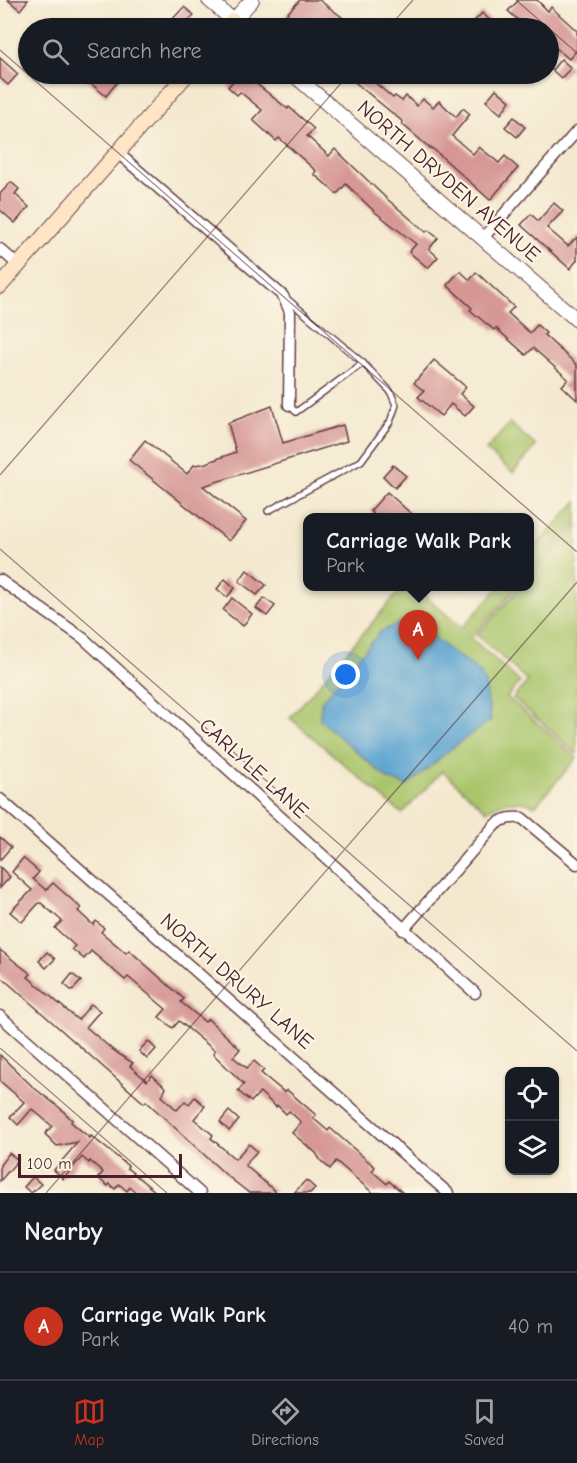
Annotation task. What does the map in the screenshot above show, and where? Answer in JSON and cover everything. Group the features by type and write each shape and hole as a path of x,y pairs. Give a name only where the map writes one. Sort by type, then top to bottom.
{"main road":[{"path":"0,286 178,84"}],"street":[{"path":"210,0 227,18"},
{"path":"240,18 252,0"},
{"name":"NORTH DRYDEN AVENUE","path":"305,84 577,320"},
{"path":"483,238 577,131"},
{"path":"118,153 284,296 290,312 289,405"},
{"path":"0,249 18,265"},
{"name":"CARLYLE LANE","path":"0,580 82,639 475,993"},
{"name":"NORTH DRURY LANE","path":"0,799 448,1193"},
{"path":"403,930 495,825 511,817 522,818 577,864"},
{"path":"0,1016 200,1193"}],"lane":[{"path":"268,511 361,461 390,422 396,405 390,391 363,363 284,296"},
{"path":"289,405 296,411 363,363"}],"green space":[{"path":"510,423 536,446 513,473 486,450"},
{"path":"577,501 577,521 534,568 534,548"},
{"path":"577,525 577,754 513,698 528,681 477,635 517,591 534,591 534,572"},
{"path":"400,591 420,591 462,628 495,591 513,591 471,638 520,682 507,697 577,758 535,806 523,802 510,802 487,811 442,771 402,814 290,718"}],"water":[{"path":"408,619 422,626 449,650 479,671 485,683 491,720 452,748 407,786 388,779 320,720 321,702 380,632"}],"building":[{"path":"8,0 28,0 20,10"},
{"path":"300,0 319,0 342,17 341,18 283,18"},
{"path":"519,0 537,0 548,11 551,7 577,31 577,50 569,59 559,50 559,18 516,18 508,11"},
{"path":"184,7 194,15 191,18 174,18"},
{"path":"482,13 488,18 477,18"},
{"path":"0,58 18,74 8,85 0,78"},
{"path":"561,59 571,68 561,78 559,76"},
{"path":"91,84 116,84 106,96"},
{"path":"231,84 257,84 288,109 289,107 314,129 307,136 329,156 335,149 387,199 426,232 428,230 438,238 429,249 438,257 428,268 409,252 416,244 375,212 346,184 337,194 314,174 316,171 279,138 276,141 253,120 262,110 240,92 237,95 228,87"},
{"path":"357,84 377,84 393,98 395,96 402,101 406,96 417,106 423,99 433,107 439,101 456,117 463,108 470,114 452,136 473,154 479,147 499,163 505,156 518,168 490,200 402,124 403,122"},
{"path":"496,89 510,101 501,114 486,101"},
{"path":"514,117 525,127 517,137 505,127"},
{"path":"11,182 19,189 15,194 29,207 15,223 0,210 0,194"},
{"path":"554,203 563,211 547,228 568,246 577,237 577,260 570,269 521,225 531,214 538,221"},
{"path":"460,271 470,280 476,272 514,307 508,313 530,333 537,325 546,333 544,335 577,365 577,400 562,386 568,379 533,348 526,355 496,328 494,330 470,310 472,308 447,285"},
{"path":"434,360 466,387 460,394 474,406 465,416 451,404 441,416 418,397 424,391 414,383"},
{"path":"272,406 283,443 343,425 347,441 203,486 246,521 229,541 129,460 145,440 187,474 194,465 236,452 228,423"},
{"path":"393,465 406,476 395,488 383,476"},
{"path":"387,492 410,513 372,513 370,511"},
{"path":"247,570 266,585 257,595 239,581"},
{"path":"225,579 235,588 227,597 217,589"},
{"path":"232,598 252,614 243,626 223,610"},
{"path":"264,598 275,606 267,616 256,608"},
{"path":"0,837 11,847 0,860"},
{"path":"23,858 39,872 33,879 46,890 53,883 81,908 78,911 93,925 96,921 104,928 101,932 126,953 129,950 184,999 181,1002 205,1022 208,1019 240,1049 233,1057 247,1068 254,1061 264,1070 261,1073 284,1092 287,1090 316,1115 313,1118 328,1131 330,1128 375,1167 372,1171 387,1184 389,1181 403,1193 373,1193 336,1161 330,1169 316,1153 292,1133 301,1122 289,1111 286,1114 277,1105 276,1107 260,1092 251,1102 238,1091 244,1084 213,1054 215,1051 179,1021 173,1028 159,1017 166,1009 128,977 125,980 91,951 84,959 72,949 75,946 55,928 62,921 41,903 22,922 10,912 32,890 12,872"},
{"path":"0,867 10,877 0,888"},
{"path":"0,950 31,974 28,977 78,1020 91,1004 100,1011 86,1027 114,1051 133,1063 130,1066 147,1081 152,1075 166,1088 162,1096 177,1110 185,1101 189,1104 195,1097 205,1106 194,1119 213,1135 211,1138 235,1159 249,1144 257,1151 245,1165 277,1193 249,1193 225,1174 146,1101 144,1103 0,976"},
{"path":"47,952 55,959 46,968 39,961"},
{"path":"72,974 81,981 72,991 64,984"},
{"path":"148,1041 156,1049 147,1059 139,1051"},
{"path":"0,1055 33,1087 60,1108 72,1120 71,1122 116,1156 157,1193 136,1193 130,1187 127,1191 119,1184 115,1189 109,1184 108,1186 98,1178 103,1172 82,1157 63,1179 54,1170 78,1142 57,1146 45,1134 52,1126 32,1109 18,1125 10,1117 24,1102 0,1081"},
{"path":"229,1111 239,1120 229,1131 220,1122"},
{"path":"9,1153 18,1160 0,1181 0,1165"},
{"path":"33,1177 41,1184 31,1193 24,1187"},
{"path":"306,1180 315,1188 310,1193 294,1193"}],"place":[{"name":"Carriage Walk Park","path":"418,660"}]}
